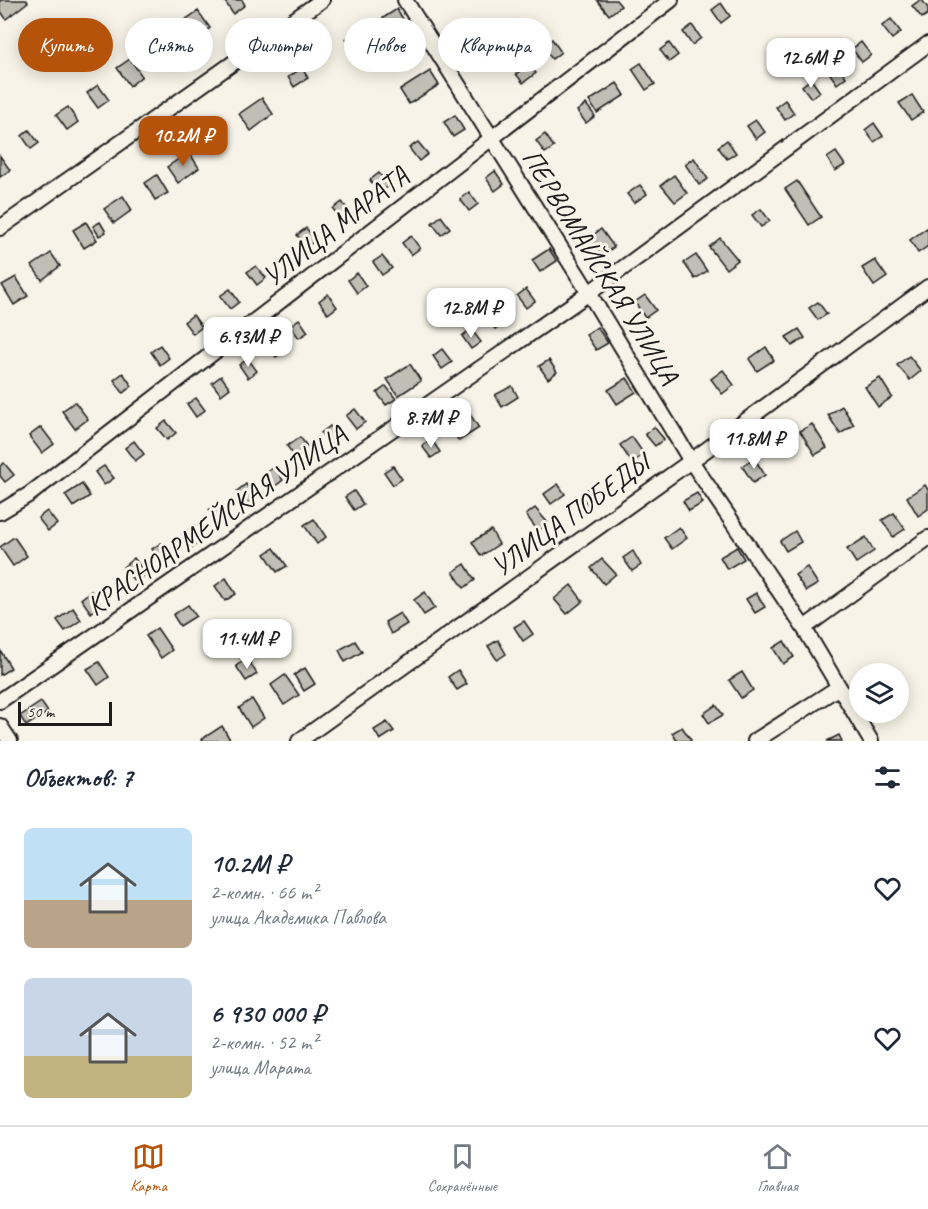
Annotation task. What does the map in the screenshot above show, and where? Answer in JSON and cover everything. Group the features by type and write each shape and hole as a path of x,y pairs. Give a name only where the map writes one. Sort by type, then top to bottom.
{"street":[{"path":"0,228 322,0"},
{"name":"ПЕРВОМАЙСКАЯ УЛИЦА","path":"405,0 589,293 690,461 804,628 871,741"},
{"name":"УЛИЦА МАРАТА","path":"0,512 30,494 672,0"},
{"name":"КРАСНОАРМЕЙСКАЯ УЛИЦА","path":"0,701 589,293 928,44"},
{"name":"УЛИЦА ПОБЕДЫ","path":"299,741 928,287"},
{"path":"804,628 928,538"},
{"path":"755,741 839,687"},
{"path":"0,726 10,741"}],"building":[{"path":"0,0 26,0 28,2 6,19 0,10"},
{"path":"224,0 242,0 245,5 233,14"},
{"path":"597,0 616,0 621,6 609,15"},
{"path":"920,0 928,8 928,14 922,18 912,6"},
{"path":"721,3 730,16 721,23 712,10"},
{"path":"397,9 402,18 383,18"},
{"path":"198,11 203,18 188,18"},
{"path":"891,19 901,32 892,39 882,26"},
{"path":"692,25 701,38 692,45 683,32"},
{"path":"552,39 561,52 552,59"},
{"path":"861,42 871,55 862,62 852,49"},
{"path":"669,43 678,55 669,62 660,50"},
{"path":"125,62 125,72 139,72 142,76 130,86 117,68"},
{"path":"641,63 655,84 646,90 632,69"},
{"path":"837,64 846,77 837,84 828,71"},
{"path":"430,71 439,85 409,104 400,90"},
{"path":"296,72 304,72 308,78 294,87 288,77"},
{"path":"519,72 536,73 523,83 516,74"},
{"path":"811,79 820,92 811,98 802,86"},
{"path":"617,83 625,95 597,113 589,101"},
{"path":"98,85 109,100 98,108 87,93"},
{"path":"912,95 923,112 911,120 899,103"},
{"path":"262,98 273,114 251,131 239,114"},
{"path":"785,100 794,113 785,120 776,107"},
{"path":"586,104 595,116 586,123 577,111"},
{"path":"68,107 78,122 67,130 56,115"},
{"path":"455,115 464,130 453,137 444,122"},
{"path":"756,120 765,132 756,139 747,126"},
{"path":"874,123 883,136 874,142 865,130"},
{"path":"29,130 39,143 31,149 22,136"},
{"path":"217,131 225,143 216,149 208,137"},
{"path":"545,134 554,147 545,153 536,141"},
{"path":"727,140 736,153 727,159 718,147"},
{"path":"418,142 428,154 419,161 409,148"},
{"path":"189,152 199,168 178,183 167,167"},
{"path":"836,152 845,165 835,171 827,158"},
{"path":"0,156 10,170 0,177"},
{"path":"694,158 708,179 699,185 685,164"},
{"path":"495,171 504,184 495,191 486,178"},
{"path":"379,173 389,186 379,193 370,180"},
{"path":"157,175 168,193 155,200 145,183"},
{"path":"674,175 687,193 675,202 661,185"},
{"path":"797,181 821,217 809,225 785,189"},
{"path":"640,185 647,194 634,203 627,194"},
{"path":"469,192 478,204 469,211 460,199"},
{"path":"123,196 132,210 114,223 104,209"},
{"path":"342,202 352,215 343,222 333,209"},
{"path":"761,209 770,221 761,227 752,215"},
{"path":"441,216 450,228 441,235 432,223"},
{"path":"86,222 97,240 84,248 73,230"},
{"path":"100,222 106,232 99,236 93,226"},
{"path":"306,228 316,240 306,247 297,235"},
{"path":"927,228 928,246 918,253 910,240"},
{"path":"601,229 614,247 601,256 588,239"},
{"path":"411,236 420,248 411,255 402,243"},
{"path":"720,238 738,260 726,269 709,247"},
{"path":"549,249 557,261 540,272 532,260"},
{"path":"51,253 60,266 42,280 32,266"},
{"path":"696,255 707,271 695,279 684,263"},
{"path":"382,256 392,268 382,275 373,262"},
{"path":"875,260 887,277 874,286 862,268"},
{"path":"256,266 266,278 257,285 247,272"},
{"path":"357,273 366,286 357,293 348,280"},
{"path":"16,277 28,296 14,305 2,285"},
{"path":"230,289 239,302 230,309 220,296"},
{"path":"526,289 535,301 526,308 517,296"},
{"path":"328,294 337,307 328,314 319,301"},
{"path":"645,295 656,310 645,318 635,302"},
{"path":"818,302 827,314 818,320 809,308"},
{"path":"495,310 504,322 495,329 486,317"},
{"path":"193,315 202,327 193,334 184,322"},
{"path":"299,319 308,332 299,338 290,326"},
{"path":"597,327 608,343 596,350 586,335"},
{"path":"471,329 481,342 471,349 462,336"},
{"path":"799,329 805,338 792,346 786,337"},
{"path":"276,338 285,350 276,357 267,345"},
{"path":"160,345 169,358 160,365 151,352"},
{"path":"766,347 774,360 757,371 749,359"},
{"path":"442,349 452,362 442,369 433,356"},
{"path":"909,356 921,371 910,380 897,365"},
{"path":"248,359 257,371 248,378 239,365"},
{"path":"549,360 557,372 548,379 539,366"},
{"path":"410,364 421,381 398,396 387,379"},
{"path":"723,370 734,385 722,394 711,379"},
{"path":"123,373 132,386 123,393 114,380"},
{"path":"221,376 230,388 221,395 212,383"},
{"path":"627,378 636,392 617,404 608,390"},
{"path":"880,378 892,397 878,407 865,387"},
{"path":"386,386 396,399 386,405 377,393"},
{"path":"512,386 518,397 502,407 495,395"},
{"path":"196,398 205,410 196,417 187,404"},
{"path":"75,402 88,419 75,429 62,411"},
{"path":"842,406 854,425 840,434 828,415"},
{"path":"355,409 365,422 356,429 346,416"},
{"path":"469,413 479,428 459,441 449,426"},
{"path":"166,421 176,433 167,440 157,428"},
{"path":"812,424 827,448 815,455 800,431"},
{"path":"330,426 339,438 330,445 321,433"},
{"path":"41,427 54,444 42,453 29,436"},
{"path":"654,427 664,439 655,446 645,434"},
{"path":"300,437 313,454 300,464 287,446"},
{"path":"632,437 644,454 632,463 620,445"},
{"path":"431,439 440,452 431,458 422,446"},
{"path":"134,441 144,454 135,461 125,448"},
{"path":"754,458 765,475 753,483 742,466"},
{"path":"4,463 14,475 5,482 0,476 0,466"},
{"path":"104,466 114,478 104,485 95,472"},
{"path":"393,466 402,479 393,485 384,472"},
{"path":"274,467 283,480 274,487 264,474"},
{"path":"82,484 90,496 73,507 65,495"},
{"path":"246,484 256,497 247,504 237,491"},
{"path":"558,484 565,494 551,504 544,494"},
{"path":"925,485 928,490 928,509 918,516 907,497"},
{"path":"589,488 598,501 589,507 580,494"},
{"path":"354,491 363,504 354,510 345,497"},
{"path":"697,493 703,503 689,511 683,501"},
{"path":"218,503 227,516 218,523 209,510"},
{"path":"535,508 548,523 538,531 526,515"},
{"path":"47,511 57,524 48,531 38,518"},
{"path":"894,513 905,529 893,537 882,520"},
{"path":"314,519 326,537 317,544 304,525"},
{"path":"679,527 687,538 672,549 664,538"},
{"path":"191,528 200,541 191,548 182,535"},
{"path":"491,530 499,544 481,556 472,542"},
{"path":"795,531 801,542 786,551 780,541"},
{"path":"14,537 27,556 13,566 0,547"},
{"path":"866,537 874,551 856,563 847,549"},
{"path":"161,543 170,555 161,562 152,549"},
{"path":"737,547 744,559 727,569 720,557"},
{"path":"274,548 287,566 277,572 265,554"},
{"path":"633,551 641,565 632,571 623,558"},
{"path":"134,558 146,574 135,582 123,567"},
{"path":"602,559 616,574 604,584 591,568"},
{"path":"465,564 475,580 464,588 453,572"},
{"path":"807,567 818,584 806,591 795,575"},
{"path":"226,578 236,594 225,601 215,586"},
{"path":"571,585 583,601 567,614 554,599"},
{"path":"91,591 101,605 91,613 81,599"},
{"path":"425,592 435,608 424,615 414,600"},
{"path":"756,593 765,607 755,613 746,599"},
{"path":"188,605 196,616 180,626 173,615"},
{"path":"73,608 81,620 65,631 57,620"},
{"path":"400,613 407,624 391,634 385,622"},
{"path":"524,621 533,634 523,641 514,627"},
{"path":"157,628 172,650 161,658 146,636"},
{"path":"498,640 506,654 497,660 488,646"},
{"path":"355,641 362,652 345,662 339,650"},
{"path":"784,641 794,657 783,664 773,648"},
{"path":"0,650 11,668 0,675"},
{"path":"247,658 257,674 246,681 236,666"},
{"path":"99,662 109,677 98,685 87,669"},
{"path":"305,668 315,684 304,691 294,675"},
{"path":"458,670 467,684 457,690 448,677"},
{"path":"742,672 753,690 741,698 729,680"},
{"path":"285,675 299,695 284,705 271,685"},
{"path":"252,699 264,718 251,727 239,708"},
{"path":"41,702 48,712 26,726 20,716"},
{"path":"716,705 723,715 709,723 703,714"},
{"path":"387,722 394,731 380,740 374,730"},
{"path":"222,726 231,741 203,741 202,739"},
{"path":"682,727 690,741 677,741 672,733"},
{"path":"839,735 842,741 827,741"}]}
